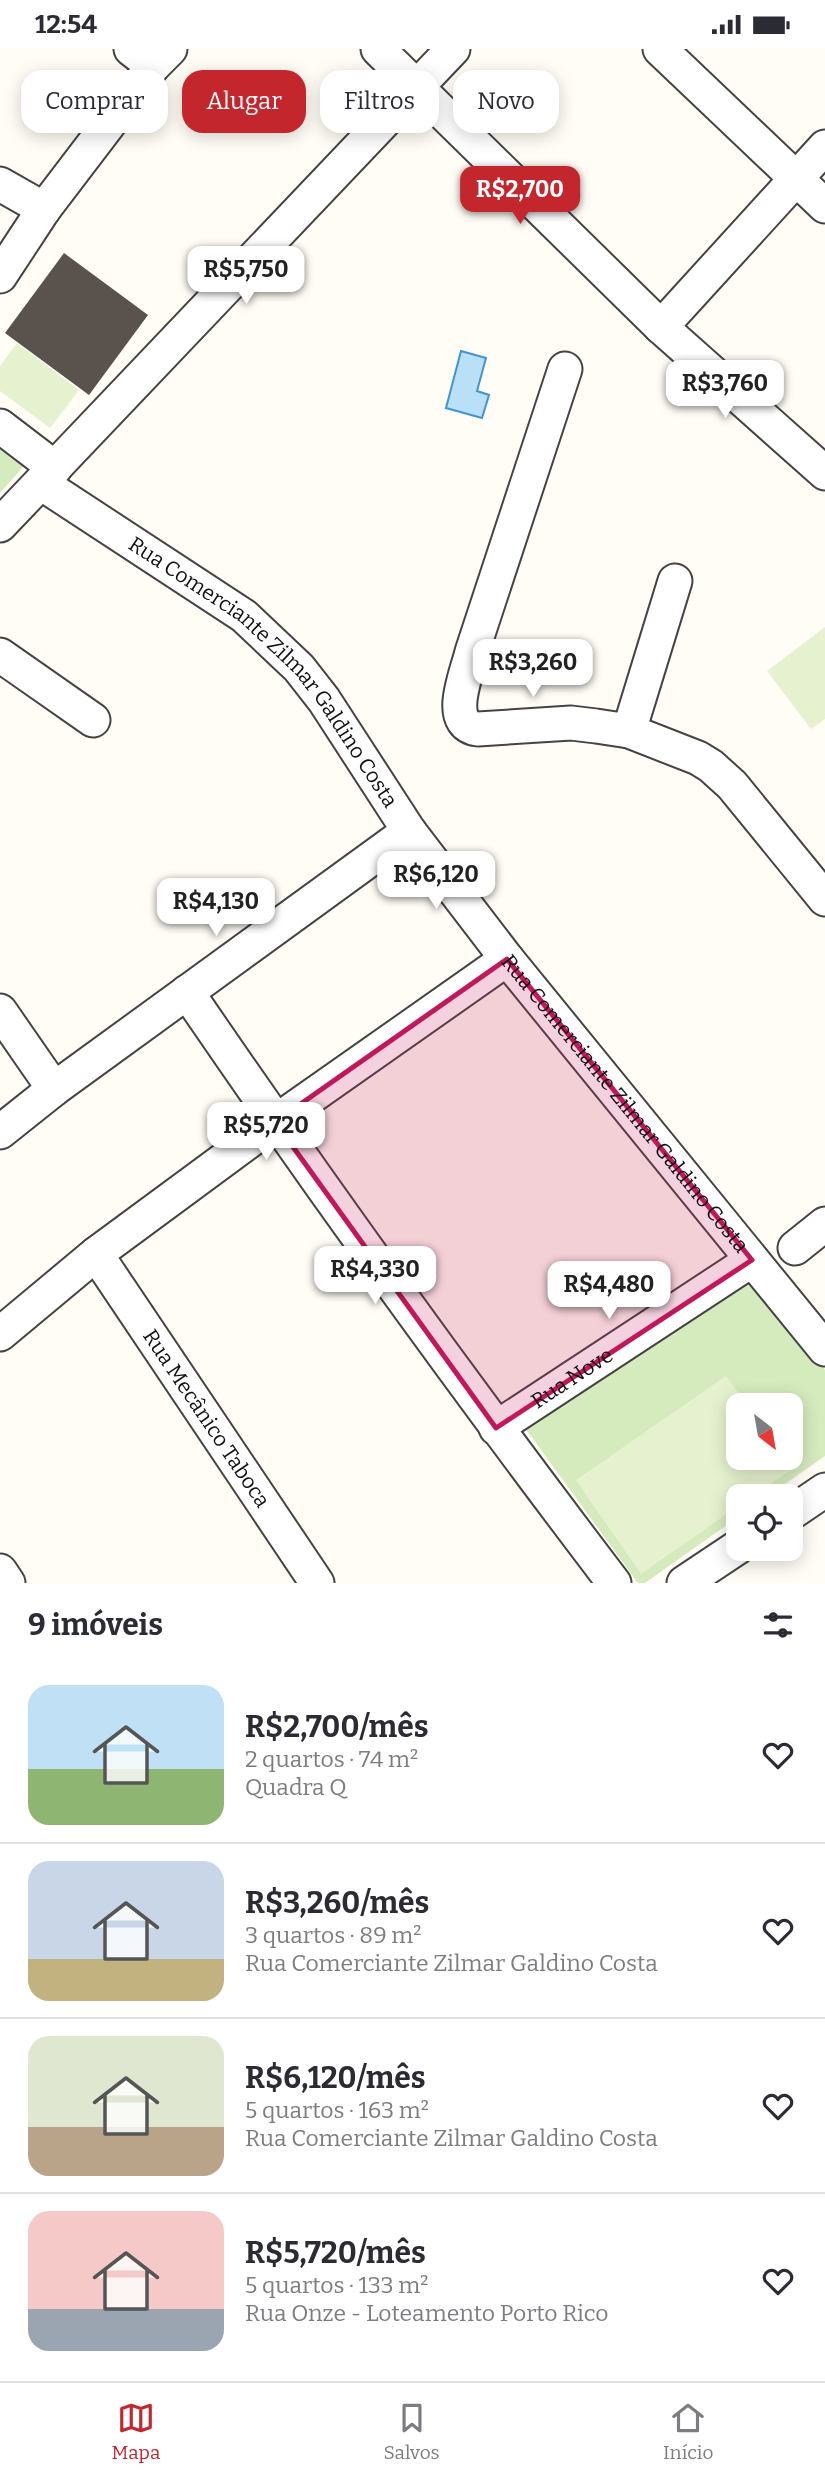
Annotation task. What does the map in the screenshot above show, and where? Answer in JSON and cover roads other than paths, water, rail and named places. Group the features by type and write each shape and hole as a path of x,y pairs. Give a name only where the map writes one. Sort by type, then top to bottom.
{"street":[{"path":"378,49 400,70"},
{"path":"433,70 453,49"},
{"path":"660,49 825,206"},
{"path":"0,276 151,55"},
{"path":"439,108 661,327 825,473"},
{"path":"0,525 372,133"},
{"path":"661,327 825,147"},
{"path":"0,184 44,209"},
{"path":"565,369 472,652 459,710 467,726 478,729 571,723 629,731 710,766 732,785 825,899"},
{"name":"Rua Comerciante Zilmar Galdino Costa","path":"0,426 48,475 223,601 268,638 316,687 410,831 507,959 825,1349"},
{"path":"629,731 675,581"},
{"path":"0,655 93,720"},
{"path":"0,1132 54,1089 410,831"},
{"path":"0,1334 96,1254 275,1122 507,959"},
{"path":"187,992 275,1122 496,1428 614,1583"},
{"path":"0,1011 54,1089"},
{"path":"795,1248 825,1224"},
{"name":"Rua Mecânico Taboca","path":"96,1254 317,1583"},
{"name":"Rua Nove","path":"496,1428 752,1260"},
{"path":"803,1505 825,1490"},
{"path":"684,1583 726,1555"},
{"path":"0,1571 8,1583"}],"water":[{"path":"461,351 486,358 477,391 489,395 482,418 446,408"}]}
